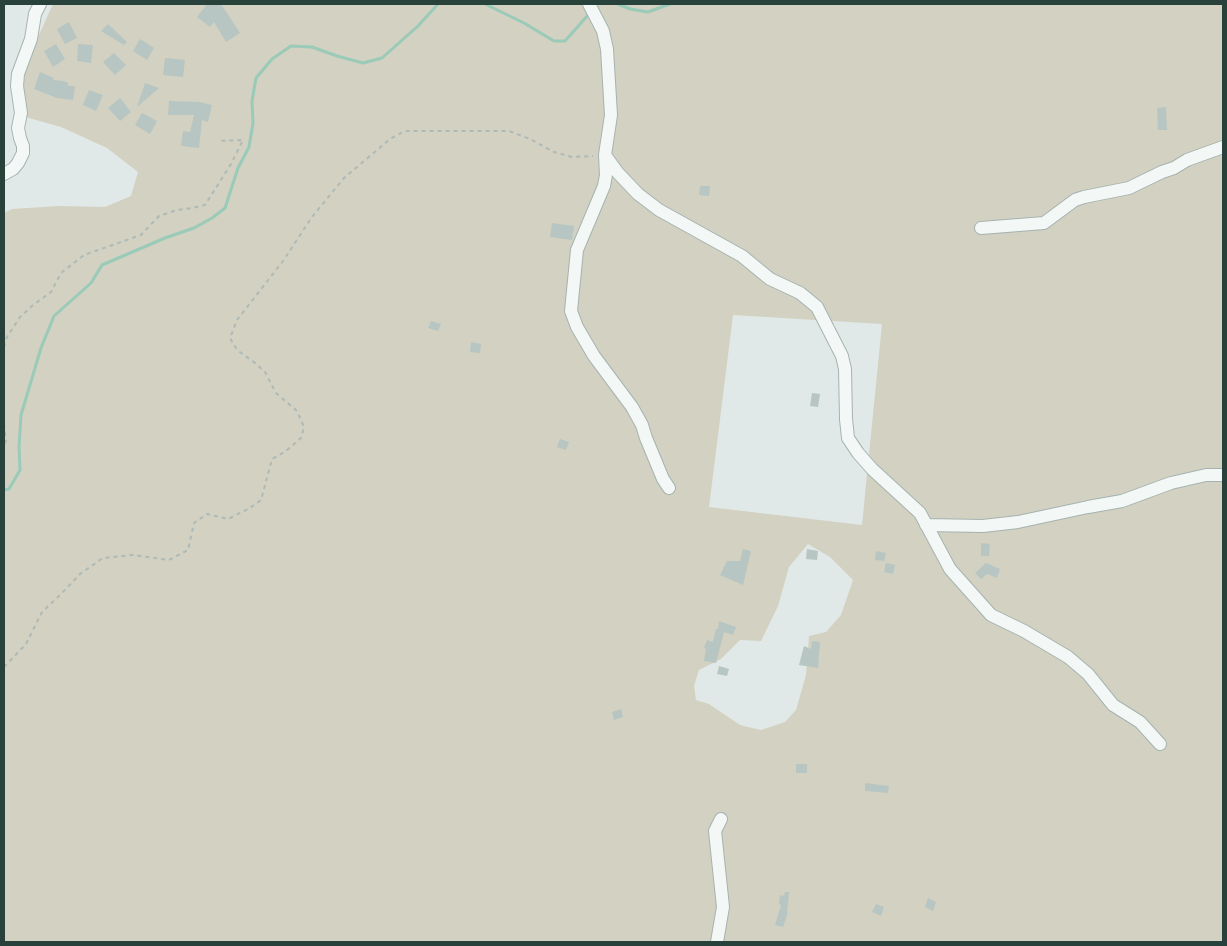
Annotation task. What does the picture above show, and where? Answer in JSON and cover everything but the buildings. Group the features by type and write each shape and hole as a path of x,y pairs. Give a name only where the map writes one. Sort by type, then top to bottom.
{"street":[{"path":"4,174 13,170 23,153 18,128 21,113 17,86 18,74 31,39 35,14 40,4"},
{"path":"589,4 603,31 611,115 605,155 606,175 604,186 577,250 571,311 577,328 594,356 632,406 642,425 663,479 669,488"},
{"path":"981,228 1044,222 1075,200 1129,188 1174,168 1187,160 1223,147"},
{"path":"605,155 618,173 638,194 659,210 742,256 770,279 800,293 817,307 842,356 845,369 848,438 858,453 872,469 920,513 950,569 991,615 1024,631 1068,657 1088,674 1113,705 1140,722 1160,744"},
{"path":"926,525 983,526 1018,522 1088,507 1122,502 1171,484 1206,475 1223,475"},
{"path":"717,942 723,908 715,831 721,819"}],"path":[{"path":"4,667 26,644 42,612 80,574 103,558 133,555 170,560 188,550 194,523 207,514 228,519 261,500 272,459 286,452 300,438 304,427 297,411 276,394 265,372 237,350 230,338 237,320 283,261 312,217 344,178 390,139 405,131 509,131 530,139 554,152 572,157 583,158 605,155"},
{"path":"4,347 7,337 20,317 51,292 61,273 84,255 140,235 159,216 177,210 205,205 231,164 243,140 218,141"},
{"path":"4,424 6,440 4,446"}],"shaded area":[{"path":"53,4 1223,4 1223,942 4,942 4,213 12,209 59,206 105,207 131,196 138,172 107,148 61,127 22,116 14,90","holes":["733,315 882,324 862,525 709,507","808,544 830,557 853,580 841,615 826,632 809,636 806,675 796,710 785,722 761,730 740,725 709,704 696,700 694,686 699,670 721,659 740,640 761,641 778,606 789,567"]}],"waterway":[{"path":"4,490 9,489 20,470 21,415 41,348 54,316 91,283 102,265 165,238 194,228 225,208 238,168 249,147 253,123 252,101 256,78 272,59 291,46 312,47 363,63 382,58 418,26 438,4"},
{"path":"485,4 524,23 554,41 565,41 589,14"},
{"path":"618,4 630,9 648,12 670,4"}]}
